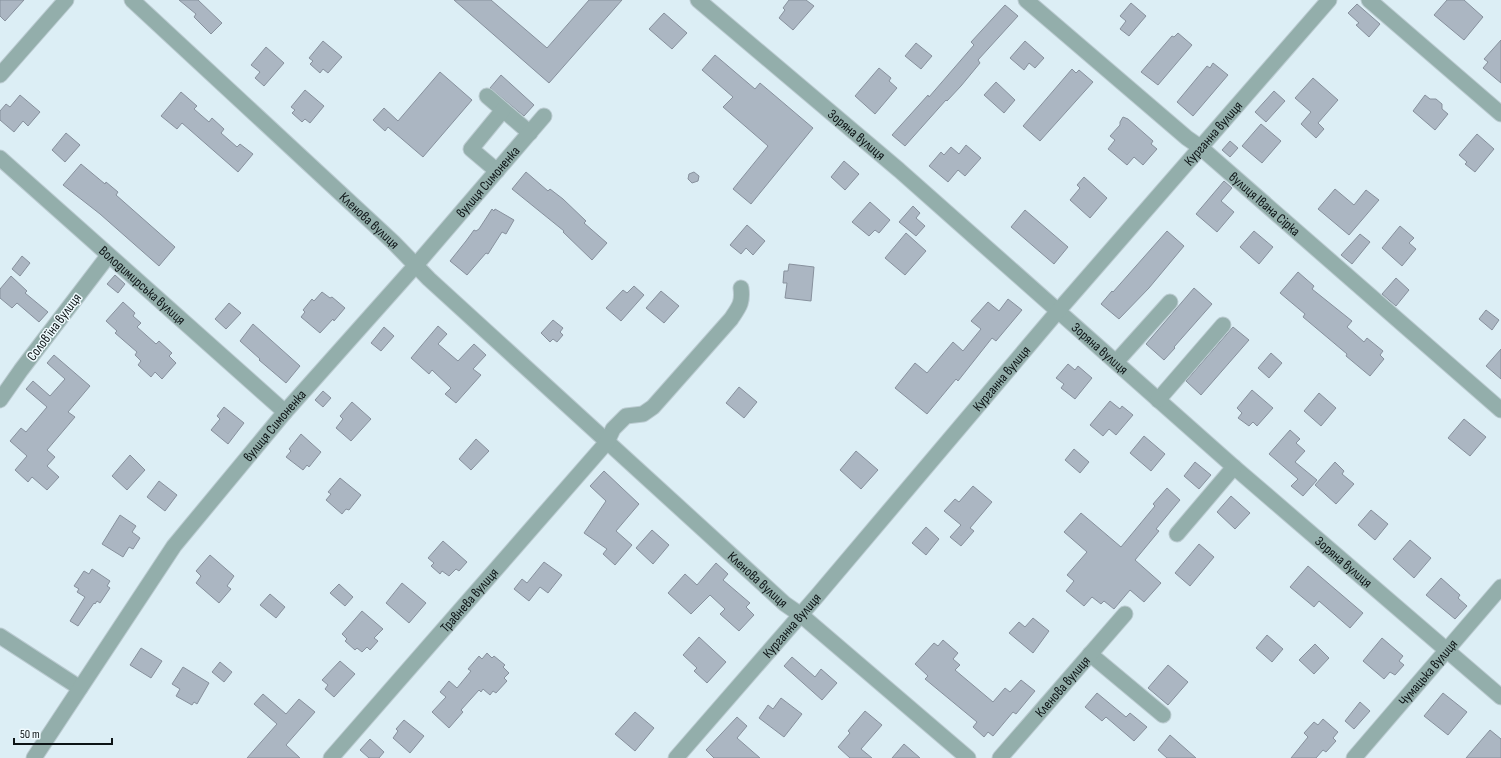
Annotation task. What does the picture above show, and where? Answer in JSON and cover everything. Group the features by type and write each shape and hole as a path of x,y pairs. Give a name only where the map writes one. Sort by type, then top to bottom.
{"street":[{"path":"0,75 66,0"},
{"name":"Кленова вулиця","path":"132,0 394,242 429,279 785,604 968,758"},
{"name":"Зоряна вулиця","path":"698,0 899,170 1234,467 1501,697"},
{"name":"вулиця Івана Сірка","path":"1026,0 1187,138 1200,147 1501,410"},
{"name":"Курганна вулиця","path":"676,758 801,616 1058,311 1329,0"},
{"path":"1369,0 1501,114"},
{"path":"487,96 530,133"},
{"path":"497,171 471,149 503,110"},
{"name":"вулиця Симоненка","path":"34,758 174,546 285,412 416,265 544,116"},
{"name":"Володимирська вулиця","path":"0,158 108,256 285,412"},
{"name":"Соловʼїна вулиця","path":"0,400 21,370 108,256"},
{"path":"607,442 613,429 626,416 642,414 653,407 731,319 739,308 742,298 740,288"},
{"path":"1116,362 1170,302"},
{"path":"1158,400 1223,325"},
{"name":"Травнева вулиця","path":"331,758 607,442"},
{"path":"1177,534 1234,467"},
{"name":"Чумацька вулиця","path":"1354,758 1501,587"},
{"name":"Кленова вулиця","path":"1000,758 1125,614"},
{"path":"0,636 80,688"},
{"path":"1090,654 1163,715"}],"building":[{"path":"0,0 24,0 5,21 0,16"},
{"path":"179,0 198,0 222,23 211,34 194,17 196,14"},
{"path":"454,0 491,0 547,48 589,0 622,0 549,83"},
{"path":"789,0 806,0 814,6 793,30 779,18 785,10 783,8"},
{"path":"1447,0 1464,0 1483,17 1464,40 1434,15"},
{"path":"1131,3 1146,16 1129,36 1120,29 1126,21 1120,16"},
{"path":"1357,4 1380,24 1369,37 1356,25 1359,23 1348,13"},
{"path":"1005,5 1018,16 978,60 980,63 961,86 947,101 946,100 905,146 892,135 928,95 929,97 974,45 971,42"},
{"path":"664,13 687,33 672,49 649,29"},
{"path":"1178,33 1192,45 1158,85 1141,72 1172,36 1174,37"},
{"path":"1501,40 1501,83 1483,68 1488,62 1484,59"},
{"path":"323,41 342,57 328,73 323,69 320,73 310,64 313,61 309,58"},
{"path":"1025,41 1044,58 1035,68 1029,63 1024,70 1010,58"},
{"path":"916,43 932,56 921,69 905,56"},
{"path":"266,47 284,63 264,86 255,78 260,72 251,65"},
{"path":"715,55 755,89 760,83 813,128 751,204 733,189 768,146 723,107 733,97 702,70"},
{"path":"1213,63 1228,75 1193,116 1177,102 1207,66 1210,68"},
{"path":"879,68 891,78 889,81 897,88 875,114 855,96"},
{"path":"1072,69 1076,73 1079,70 1093,82 1040,141 1023,126"},
{"path":"440,72 472,100 423,157 388,127 385,131 373,120 384,108 398,121"},
{"path":"501,75 534,105 524,116 490,88"},
{"path":"1313,78 1338,100 1318,123 1324,129 1316,138 1301,124 1311,112 1295,98"},
{"path":"996,82 1015,100 1004,113 984,95"},
{"path":"305,90 324,106 310,123 305,119 302,122 292,113 295,110 291,107"},
{"path":"1274,91 1285,101 1266,122 1255,112"},
{"path":"181,92 197,106 194,109 209,122 212,118 224,129 221,133 237,147 240,144 253,154 238,172 182,123 177,129 161,116"},
{"path":"20,95 40,112 28,126 23,121 14,132 0,120 0,111 6,104 10,107"},
{"path":"1425,95 1430,99 1436,99 1442,104 1442,109 1448,114 1435,130 1413,111"},
{"path":"1123,117 1128,119 1153,141 1151,144 1157,149 1143,165 1134,157 1127,165 1108,149 1115,140 1110,136 1120,125"},
{"path":"1261,124 1281,141 1262,163 1242,146"},
{"path":"66,133 80,145 65,162 52,150"},
{"path":"1477,134 1494,149 1475,172 1465,164 1467,162 1459,155"},
{"path":"1230,141 1238,148 1230,157 1222,150"},
{"path":"966,145 981,158 965,176 958,170 948,182 929,166 941,152 944,155 951,147 959,154"},
{"path":"844,161 859,174 845,190 831,177"},
{"path":"81,164 105,184 106,182 118,192 116,195 175,247 159,266 100,214 63,185"},
{"path":"526,172 548,191 550,189 563,199 586,221 584,223 607,243 592,260 563,232 564,231 512,189"},
{"path":"694,172 699,176 698,181 692,183 688,179 689,174"},
{"path":"1084,177 1107,198 1090,218 1070,200 1080,188 1077,185"},
{"path":"1224,181 1232,188 1221,201 1234,212 1217,232 1196,214"},
{"path":"1335,189 1354,205 1366,190 1379,200 1349,235 1318,209"},
{"path":"870,202 890,220 879,233 875,230 869,236 852,222"},
{"path":"913,206 920,213 916,218 925,226 916,236 899,222"},
{"path":"492,209 494,211 495,209 514,220 506,234 502,232 488,254 486,253 467,275 450,261 474,230 476,231 479,229"},
{"path":"1025,210 1068,247 1054,264 1011,227"},
{"path":"747,225 765,241 753,255 746,248 741,254 730,245"},
{"path":"1400,226 1414,238 1409,243 1416,249 1402,266 1382,248"},
{"path":"1167,231 1184,246 1149,288 1119,319 1101,304"},
{"path":"1254,231 1273,247 1259,264 1240,247"},
{"path":"906,233 926,251 905,275 885,258"},
{"path":"1360,234 1370,242 1352,264 1341,255"},
{"path":"22,256 30,263 20,276 12,269"},
{"path":"789,264 814,267 811,301 785,298 787,283 783,283 784,271 788,271"},
{"path":"1298,272 1314,286 1312,289 1352,321 1347,327 1364,342 1367,338 1383,351 1380,355 1384,359 1370,376 1346,356 1347,354 1303,317 1305,314 1280,293"},
{"path":"115,275 125,284 118,293 107,284"},
{"path":"11,276 27,291 25,293 48,312 39,322 17,303 12,308 0,298 0,289"},
{"path":"1396,278 1409,290 1396,306 1382,294"},
{"path":"634,286 644,295 621,321 606,308 623,290 627,293"},
{"path":"1194,288 1212,304 1164,360 1146,344"},
{"path":"661,291 679,306 664,323 646,308"},
{"path":"322,292 330,298 332,297 345,308 334,321 333,319 320,333 301,317 305,312 303,310 312,299 314,301"},
{"path":"1008,299 1022,310 996,341 992,338 958,381 956,379 927,414 895,388 915,363 927,373 953,342 963,351 981,329 971,321 988,302 999,311"},
{"path":"123,302 135,313 133,316 141,323 137,327 156,344 159,341 172,353 169,356 176,363 162,379 155,372 151,377 138,365 141,361 135,355 137,352 115,333 117,331 106,321"},
{"path":"229,303 241,313 226,329 215,319"},
{"path":"1486,310 1499,320 1492,330 1479,319"},
{"path":"553,320 563,328 560,332 563,335 557,342 553,339 550,342 541,333"},
{"path":"253,324 300,366 286,383 259,360 260,359 240,341"},
{"path":"438,326 447,334 438,344 458,361 474,344 486,355 473,369 481,375 456,403 445,394 451,388 432,370 429,374 411,358"},
{"path":"384,327 394,336 381,351 371,343"},
{"path":"1233,327 1249,340 1201,395 1186,381"},
{"path":"1501,349 1501,379 1486,366"},
{"path":"1271,353 1282,363 1269,378 1258,368"},
{"path":"54,355 90,386 68,412 75,417 47,450 55,457 47,466 59,477 47,490 32,477 28,482 15,470 27,456 10,441 21,428 26,432 47,407 26,389 33,381 50,396 65,379 47,363"},
{"path":"1068,364 1075,370 1078,366 1092,378 1075,399 1061,388 1064,384 1056,378"},
{"path":"739,387 757,402 744,418 726,403"},
{"path":"1252,390 1273,408 1257,426 1253,422 1249,426 1238,418 1242,413 1237,408"},
{"path":"323,391 331,398 323,407 315,400"},
{"path":"1319,393 1336,408 1321,426 1304,411"},
{"path":"1110,401 1120,409 1122,406 1133,415 1116,435 1109,429 1103,436 1090,425"},
{"path":"352,402 371,419 351,441 336,428 343,419 340,416"},
{"path":"224,407 244,423 228,444 211,430 220,419 217,416"},
{"path":"1464,419 1486,437 1470,456 1448,438"},
{"path":"1290,430 1300,439 1296,443 1305,451 1295,462 1317,480 1303,496 1291,486 1298,479 1269,454"},
{"path":"301,434 321,452 309,467 307,465 303,470 286,457 291,451 289,449"},
{"path":"1144,436 1165,454 1151,471 1130,453"},
{"path":"476,439 489,451 471,470 459,459"},
{"path":"1074,449 1089,462 1080,473 1065,460"},
{"path":"856,451 878,470 861,489 840,470"},
{"path":"130,455 145,470 127,490 112,476"},
{"path":"1195,462 1211,475 1199,489 1184,476"},
{"path":"1335,462 1344,471 1342,474 1354,484 1336,504 1315,485"},
{"path":"604,471 639,504 616,531 632,545 615,565 603,554 607,549 584,533 606,501 590,486"},
{"path":"340,478 361,495 349,510 346,509 342,514 326,500 331,494 328,492"},
{"path":"159,481 177,495 165,511 147,497"},
{"path":"973,486 992,502 970,528 974,531 961,546 950,537 961,525 944,511 955,499 959,502"},
{"path":"1167,488 1180,500 1156,529 1159,531 1135,560 1161,583 1144,602 1130,590 1114,609 1104,601 1101,604 1092,597 1084,606 1066,591 1074,581 1067,575 1087,552 1064,532 1081,513 1121,547 1155,506 1153,504"},
{"path":"1231,496 1250,513 1235,529 1217,512"},
{"path":"1371,510 1388,524 1375,540 1358,525"},
{"path":"120,515 136,526 132,532 140,538 133,549 129,547 123,557 102,544"},
{"path":"926,527 939,539 926,555 912,543"},
{"path":"652,530 669,545 653,564 636,548"},
{"path":"1410,540 1431,558 1414,578 1393,559"},
{"path":"443,541 467,562 459,571 456,569 449,576 442,571 440,574 431,566 434,563 428,558"},
{"path":"1199,544 1214,557 1190,586 1175,573"},
{"path":"210,555 234,576 227,586 231,589 219,603 196,583 201,576 196,571"},
{"path":"544,562 562,575 548,593 540,587 529,601 514,589 522,579 527,583"},
{"path":"716,563 728,574 723,580 750,603 746,607 754,615 739,631 720,614 725,609 710,595 691,614 668,593 685,574 697,585"},
{"path":"1308,566 1363,613 1350,628 1319,601 1314,607 1290,587"},
{"path":"92,569 110,581 107,586 110,588 100,603 97,601 95,604 94,603 78,626 70,621 85,597 77,592 79,589 74,586 84,571 89,574"},
{"path":"1441,578 1460,595 1458,598 1467,606 1455,619 1426,595"},
{"path":"402,583 426,603 409,623 386,603"},
{"path":"339,584 353,597 345,606 330,593"},
{"path":"270,594 285,607 276,618 260,605"},
{"path":"362,611 383,629 374,638 378,641 370,650 367,647 362,652 357,648 355,650 345,641 347,639 342,634"},
{"path":"1033,618 1049,631 1033,653 1009,633 1019,622 1025,627"},
{"path":"1267,635 1283,649 1272,662 1256,648"},
{"path":"699,637 726,662 707,683 694,671 697,668 683,655"},
{"path":"1382,638 1403,656 1399,661 1404,665 1395,675 1390,672 1384,679 1363,661"},
{"path":"943,640 958,653 953,659 960,665 955,670 993,702 1005,688 1010,692 1021,680 1035,691 1016,714 1013,712 993,736 988,732 984,737 973,727 977,722 925,679 928,676 915,664 934,643 938,646"},
{"path":"1315,644 1329,658 1314,674 1299,660"},
{"path":"141,648 162,661 151,678 130,665"},
{"path":"487,653 492,658 494,656 505,665 503,667 509,673 504,678 507,681 496,693 493,691 490,695 483,689 481,692 479,690 461,710 463,712 449,728 432,712 446,697 440,692 449,681 457,688 471,671 468,669 479,656 482,659"},
{"path":"792,657 815,677 821,669 837,683 822,700 784,666"},
{"path":"340,661 355,674 334,697 325,689 328,685 322,680"},
{"path":"220,662 232,672 224,682 212,672"},
{"path":"1168,665 1188,682 1168,705 1148,688"},
{"path":"183,667 209,683 197,704 194,702 192,705 176,696 180,689 172,684"},
{"path":"1097,693 1126,717 1130,713 1147,727 1134,741 1106,717 1102,721 1085,707"},
{"path":"1443,693 1467,712 1448,735 1424,716"},
{"path":"263,694 286,714 299,699 315,712 286,745 300,758 247,758 277,724 254,704"},
{"path":"781,698 802,714 784,737 759,718 768,705 773,709"},
{"path":"1360,702 1370,711 1354,729 1345,721"},
{"path":"865,711 882,725 861,749 872,758 850,758 838,747 850,733 848,731"},
{"path":"635,712 654,728 635,751 615,734"},
{"path":"737,717 747,726 737,738 760,758 714,758 706,750"},
{"path":"1323,719 1338,732 1333,738 1336,741 1326,752 1323,750 1316,758 1291,758 1308,737 1304,733 1314,722 1318,725"},
{"path":"404,720 424,736 410,753 393,738 398,731 396,729"},
{"path":"1490,730 1501,739 1501,758 1466,758"},
{"path":"1170,735 1196,758 1167,758 1158,750"},
{"path":"370,739 384,752 379,758 369,758 360,750"},
{"path":"904,744 920,758 892,758"}]}
